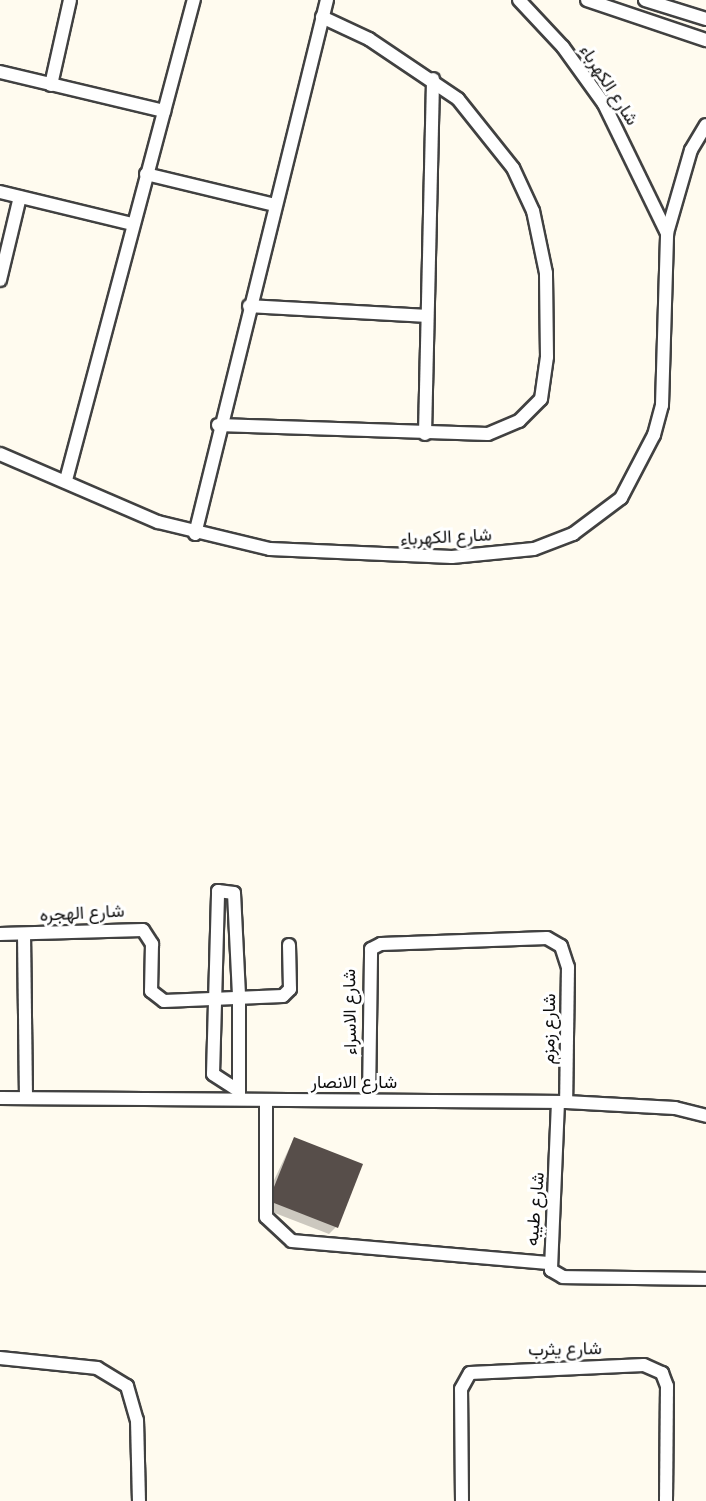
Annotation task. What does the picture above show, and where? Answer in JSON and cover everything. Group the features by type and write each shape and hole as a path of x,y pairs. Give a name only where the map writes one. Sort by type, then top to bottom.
{"street":[{"path":"51,85 70,0"},
{"path":"66,480 132,224 194,0"},
{"path":"195,534 218,425 327,0"},
{"name":"شارع الكهرباء","path":"519,0 563,47 604,104 667,233"},
{"path":"587,0 706,40"},
{"path":"645,0 706,19"},
{"path":"218,425 425,434 488,434 519,421 541,399 547,357 546,273 533,211 513,168 485,130 433,80 322,17"},
{"path":"0,72 164,111"},
{"path":"425,434 433,80"},
{"name":"شارع الكهرباء","path":"0,454 195,534 336,556 452,557 534,549 605,515 641,469 662,405 667,233 687,160 706,126"},
{"path":"146,174 275,205"},
{"path":"0,192 132,224"},
{"path":"0,280 20,197"},
{"path":"249,306 427,316"},
{"path":"218,891 234,893 239,997 239,1095 222,1084 213,1074 218,891"},
{"name":"شارع الهجره","path":"0,934 143,930 152,944 155,997 214,1000"},
{"path":"24,934 26,1098"},
{"name":"شارع زمزم","path":"367,959 381,944 547,938 567,956 562,1102"},
{"path":"214,1000 283,996 290,988 289,945"},
{"name":"شارع الاسراء","path":"367,959 369,1099"},
{"name":"شارع الانصار","path":"0,1098 239,1095 266,1100 562,1102 675,1108 706,1116"},
{"path":"266,1100 266,1217 292,1241 548,1263"},
{"name":"شارع طيبه","path":"562,1102 556,1205 548,1263 563,1277 706,1279"},
{"path":"0,1358 97,1368 127,1386 137,1420 139,1501"},
{"name":"شارع يثرب","path":"462,1501 461,1389 470,1373 644,1365 662,1373 667,1386 666,1501"}],"building":[{"path":"294,1137 363,1164 338,1228 274,1203 274,1187"}]}
